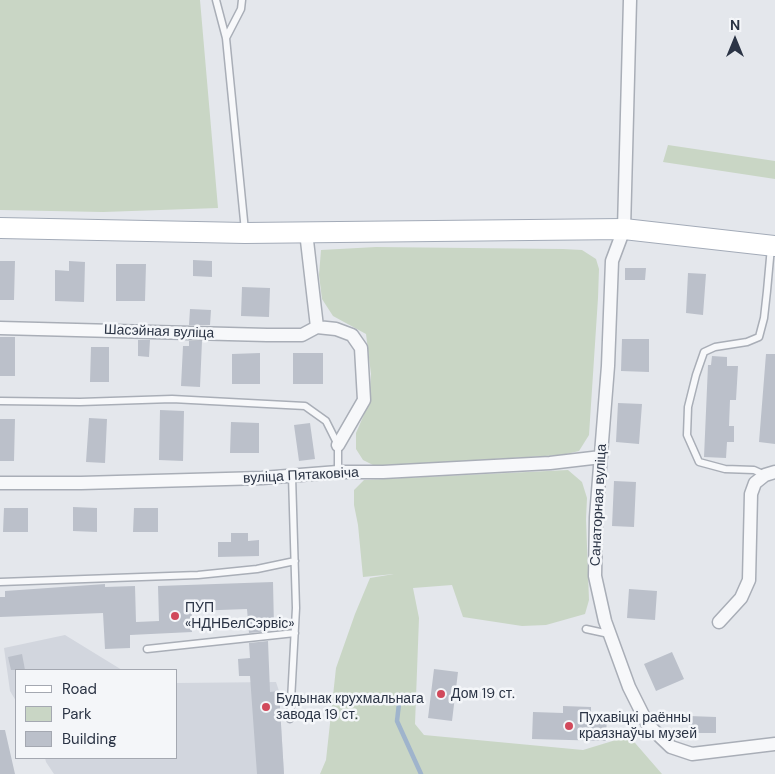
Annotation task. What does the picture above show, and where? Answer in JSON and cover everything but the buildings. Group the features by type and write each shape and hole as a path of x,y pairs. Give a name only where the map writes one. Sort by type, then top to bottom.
{"main road":[{"path":"0,228 245,232 624,229 773,246"}],"street":[{"name":"Санаторная вуліца","path":"630,0 624,229 612,261 608,366 596,517 595,576 610,634 629,687 648,725 671,747 692,754 775,744"},
{"path":"306,232 317,327 336,329 352,336 361,348 364,400 338,444"},
{"name":"Шасэйная вуліца","path":"0,328 267,336 302,335 317,327"},
{"name":"вуліца Пятаковіча","path":"0,483 262,478 338,472 550,463 601,457"},
{"path":"719,622 741,598 749,580 751,494 755,483 770,473"}],"lane":[{"path":"216,0 226,38 245,232"},
{"path":"226,38 241,9 242,0"},
{"path":"770,473 754,470 725,469 699,462 687,435 688,407 704,352 715,347 747,342 759,337 764,318 773,246"},
{"path":"0,401 80,402 172,399 304,406 326,421 338,444 338,472"},
{"path":"290,719 295,633 292,476"},
{"path":"0,582 198,576 257,569 295,561"},
{"path":"586,629 610,634"},
{"path":"148,649 295,633"}],"shaded area":[{"path":"65,635 120,669 15,669 15,699 10,691 4,648"},
{"path":"276,682 279,691 284,774 54,774 46,762 45,759 178,759 178,683"}],"green space":[{"path":"0,0 200,0 218,208 103,212 0,210"},
{"path":"668,145 775,161 775,179 663,162"},
{"path":"376,247 582,250 596,259 599,269 598,298 589,435 579,451 562,455 375,466 363,460 356,449 356,433 369,403 371,374 366,334 333,316 322,299 319,275 321,250"},
{"path":"568,470 582,482 587,498 589,600 585,614 546,625 522,626 463,617 452,585 413,588 419,618 415,724 424,735 583,750 629,736 662,774 320,774 326,760 336,668 355,614 370,578 394,574 363,577 354,505 354,490 364,480"}],"waterway":[{"path":"400,695 397,721 421,774"}],"place":[{"name":"ПУП «НДНБелСэрвіс»","path":"175,616"},
{"name":"Дом 19 ст.","path":"441,694"},
{"name":"Будынак крухмальнага завода 19 ст.","path":"266,707"},
{"name":"Пухавіцкі раённы краязнаўчы музей","path":"569,726"}]}
